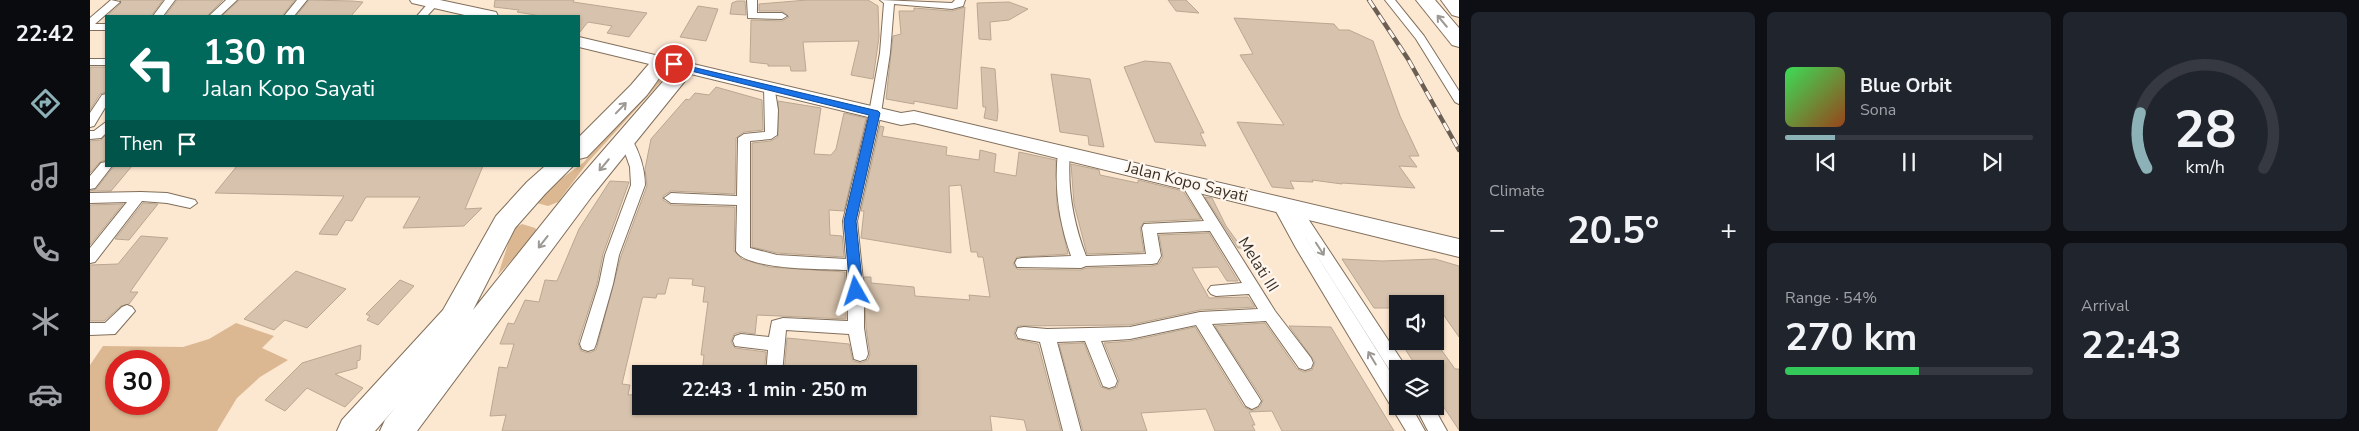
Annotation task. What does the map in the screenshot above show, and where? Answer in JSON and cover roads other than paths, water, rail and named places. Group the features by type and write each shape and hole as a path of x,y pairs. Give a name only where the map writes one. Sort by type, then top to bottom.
{"highway":[{"path":"1424,0 1459,41"},
{"path":"1450,0 1459,11"},
{"path":"580,150 648,95 678,60"},
{"path":"397,431 583,190 626,139 648,95"},
{"path":"372,389 488,255 505,224 536,188 560,167"},
{"path":"536,188 528,201 530,208 543,212 554,210 583,190"},
{"path":"351,428 466,318 482,283 488,255"}],"main road":[{"path":"426,2 485,15"},
{"name":"Jalan Kopo Sayati","path":"580,33 678,60 876,108 901,119 914,117 1459,248"},
{"name":"Jalan Kopo Sayati","path":"580,42 678,60 724,75 876,108"},
{"path":"620,51 637,61 648,95 689,81 724,75"}],"street":[{"path":"159,15 170,0"},
{"path":"215,15 232,0"},
{"path":"290,15 302,0"},
{"path":"752,0 752,16 782,16"},
{"path":"860,354 856,328 856,291 850,221 876,108 885,53 887,1 956,6 960,4 960,0"},
{"path":"1390,0 1420,38 1459,100"},
{"path":"90,23 115,2"},
{"path":"422,15 426,2"},
{"path":"90,27 105,27"},
{"path":"90,62 105,55"},
{"path":"770,86 772,133 769,136 744,138 738,165 744,200 744,251 747,255 779,260 853,265"},
{"path":"90,97 105,97"},
{"path":"90,124 105,99"},
{"path":"588,344 606,284 612,255 638,185 639,176 635,159 626,139"},
{"path":"1064,152 1063,187 1068,220 1081,263"},
{"path":"90,185 105,167"},
{"name":"Melati III","path":"1187,182 1270,315 1305,363"},
{"path":"90,198 182,200 190,203"},
{"path":"90,258 137,198"},
{"path":"671,198 744,200"},
{"path":"1287,206 1301,244 1389,385"},
{"path":"1287,206 1392,360"},
{"path":"1022,263 1081,263 1152,259 1154,256 1149,228 1215,226"},
{"path":"1216,290 1253,288"},
{"path":"90,329 109,329 127,310"},
{"path":"1024,333 1047,336 1130,333 1200,318 1270,315"},
{"path":"1200,318 1252,401"},
{"path":"775,365 777,330 781,325 856,328"},
{"path":"1353,327 1371,328"},
{"path":"1091,335 1110,381"},
{"path":"1047,336 1072,431"},
{"path":"741,341 776,344"},
{"path":"1407,415 1416,431"},
{"path":"1428,415 1438,431"}],"railway":[{"path":"1369,0 1408,59 1459,150"}]}
